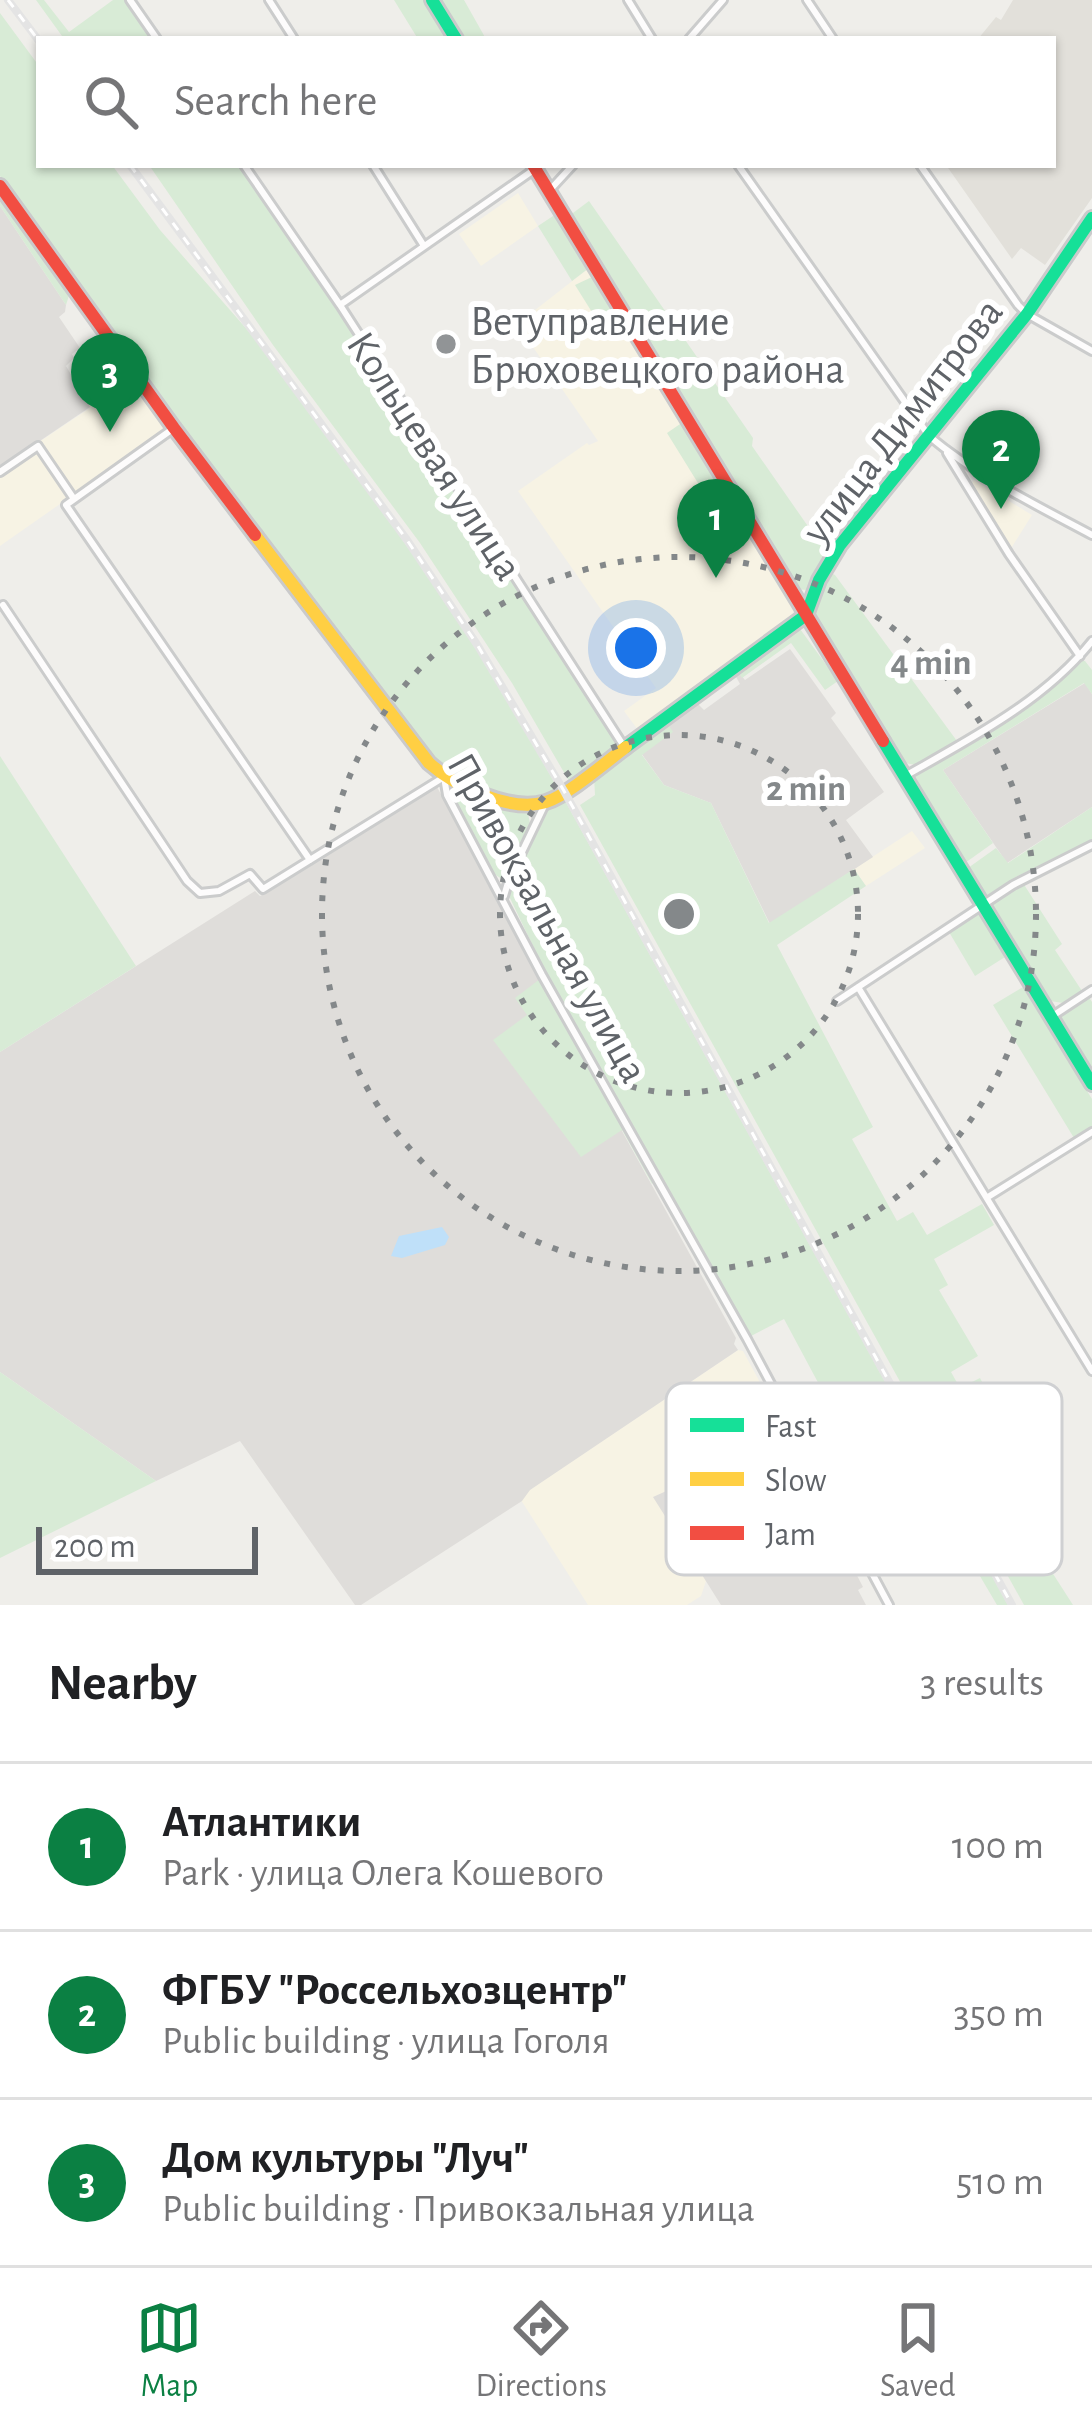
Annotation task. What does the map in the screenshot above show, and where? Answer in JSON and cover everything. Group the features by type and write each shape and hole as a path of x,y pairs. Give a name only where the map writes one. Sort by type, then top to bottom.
{"main road":[{"path":"432,0 454,36"},
{"path":"535,168 1092,1084"},
{"name":"Привокзальная улица","path":"0,186 174,428 419,752 444,777"},
{"name":"улица Димитрова","path":"546,802 806,615 835,552 1027,314 1092,218"},
{"path":"444,777 472,791 520,802 546,802"}],"street":[{"path":"130,0 155,36"},
{"path":"269,0 292,36"},
{"path":"628,0 650,36"},
{"path":"692,36 723,0"},
{"path":"807,0 831,36"},
{"name":"Кольцевая улица","path":"246,168 340,305 625,748"},
{"path":"375,168 424,246"},
{"path":"340,305 533,168"},
{"path":"549,191 570,168"},
{"path":"740,168 929,436 1015,494 1092,535"},
{"path":"922,168 1027,314 1092,351"},
{"path":"174,428 66,505 310,860"},
{"path":"0,472 38,446 74,499"},
{"path":"946,451 1009,554 1092,665"},
{"path":"3,605 200,893 212,894 250,874 263,889 444,777"},
{"path":"904,776 996,722 1040,690 1092,641"},
{"name":"Привокзальная улица","path":"444,777 447,795 542,975 770,1383"},
{"path":"520,802 532,812 535,825"},
{"path":"504,899 546,802"},
{"path":"837,1001 1029,876 1092,845"},
{"path":"858,987 1092,1371"},
{"path":"1051,1017 1092,990"},
{"path":"988,1197 1092,1132"},
{"name":"Привокзальная улица","path":"873,1575 889,1605"}],"shaded area":[{"path":"1013,0 1092,0 1092,198 1045,265 1021,248 1012,259 948,168 1056,168 1056,36 980,36 996,17 1001,20"},
{"path":"518,193 538,226 481,266 459,234"},
{"path":"0,206 66,305 59,317 80,348 66,366 90,407 0,468"},
{"path":"589,268 795,606 791,618 638,730 624,711 656,688 518,491 587,443 598,441 517,324"},
{"path":"115,350 170,427 0,546 0,468 90,408 74,378"},
{"path":"974,480 1032,515 1010,550 969,488"},
{"path":"790,649 836,713 831,718 884,792 846,820 873,857 770,924 711,803 664,785 636,746 697,703 704,710 740,684 735,675 745,680"},
{"path":"1085,683 1092,694 1092,807 1007,863 943,770"},
{"path":"437,787 625,1128 622,1131 736,1338 738,1350 689,1383 666,1383 666,1398 530,1490 522,1501 361,1605 355,1605 240,1441 156,1481 0,1372 0,1052 255,891 260,896"},
{"path":"912,831 925,848 866,886 854,869"},
{"path":"738,1350 760,1383 689,1383"},
{"path":"666,1398 666,1491 654,1497 666,1516 666,1575 702,1575 706,1581 701,1596 687,1605 588,1605 519,1497"},
{"path":"666,1491 666,1518 653,1497"},
{"path":"702,1575 857,1575 866,1605 721,1605"}],"green space":[{"path":"36,0 44,0 69,32 113,0 127,0 152,36 62,36"},
{"path":"394,0 425,0 447,36 416,36"},
{"path":"440,0 464,0 484,36 462,36"},
{"path":"0,13 36,62 36,168 114,168 160,230 258,342 349,464 450,607 558,789 527,797 493,794 434,763 0,176"},
{"path":"151,168 242,168 358,338 619,744 569,781 512,683 420,543 273,345"},
{"path":"0,191 71,289 66,305 0,206"},
{"path":"589,201 828,555 807,590 796,589 569,216"},
{"path":"556,214 589,268 572,281 538,226"},
{"path":"594,276 618,315 600,325 575,285"},
{"path":"683,422 727,495 714,509 667,433"},
{"path":"829,572 957,741 916,765 905,763 813,615"},
{"path":"800,629 838,681 825,690 791,643 742,678 739,673"},
{"path":"1079,660 1092,670 1092,694 1084,683 943,770 993,843 965,863 913,777 983,735"},
{"path":"668,724 673,732 642,755 664,785 711,803 769,923 854,869 866,886 777,945 873,1127 852,1139 897,1221 913,1212 927,1235 982,1204 994,1225 934,1259 948,1285 939,1290 978,1356 951,1372 957,1383 901,1383 580,805 595,795 594,777"},
{"path":"0,756 136,966 0,1052"},
{"path":"456,791 522,808 528,814 530,823 502,879 494,874 453,798"},
{"path":"563,797 886,1383 818,1383 784,1319 751,1336 542,965 509,896 550,807"},
{"path":"1092,807 1092,840 1016,877 986,898 968,868 996,848 1008,863"},
{"path":"1023,883 1062,944 1055,950 1082,991 1063,1003 1050,1001 989,904"},
{"path":"978,912 1005,957 975,976 949,932"},
{"path":"540,979 652,1184 622,1130 581,1157 493,1040 527,1015 515,998"},
{"path":"1023,987 1092,1099 1092,1128 1074,1138 993,1005"},
{"path":"1088,996 1092,1002 1092,1071 1061,1018"},
{"path":"0,1372 156,1481 0,1558"},
{"path":"979,1575 991,1575 1008,1605 997,1605"},
{"path":"1007,1575 1054,1575 1073,1605 1024,1605"}],"water":[{"path":"442,1227 449,1237 445,1245 402,1258 391,1256 399,1236"}],"railway":[{"path":"8,0 36,37"},
{"path":"132,168 407,540 478,646 564,791 890,1383"},
{"path":"995,1575 1012,1605"}],"traffic: fast":[{"path":"432,0 454,36"},
{"path":"626,747 806,615 840,545 1027,314 1092,218"},
{"path":"883,741 1092,1084"}],"traffic: slow":[{"path":"255,535 429,763 453,780 500,801 546,802 626,747"}],"traffic: jam":[{"path":"535,168 883,741"},
{"path":"0,186 255,535"}],"place":[{"name":"Ветуправление Брюховецкого района","path":"446,344"},
{"name":"Дом культуры \"Луч\"","path":"110,432"},
{"name":"ФГБУ \"Россельхозцентр\"","path":"1001,509"},
{"name":"Атлантики","path":"716,578"}]}
